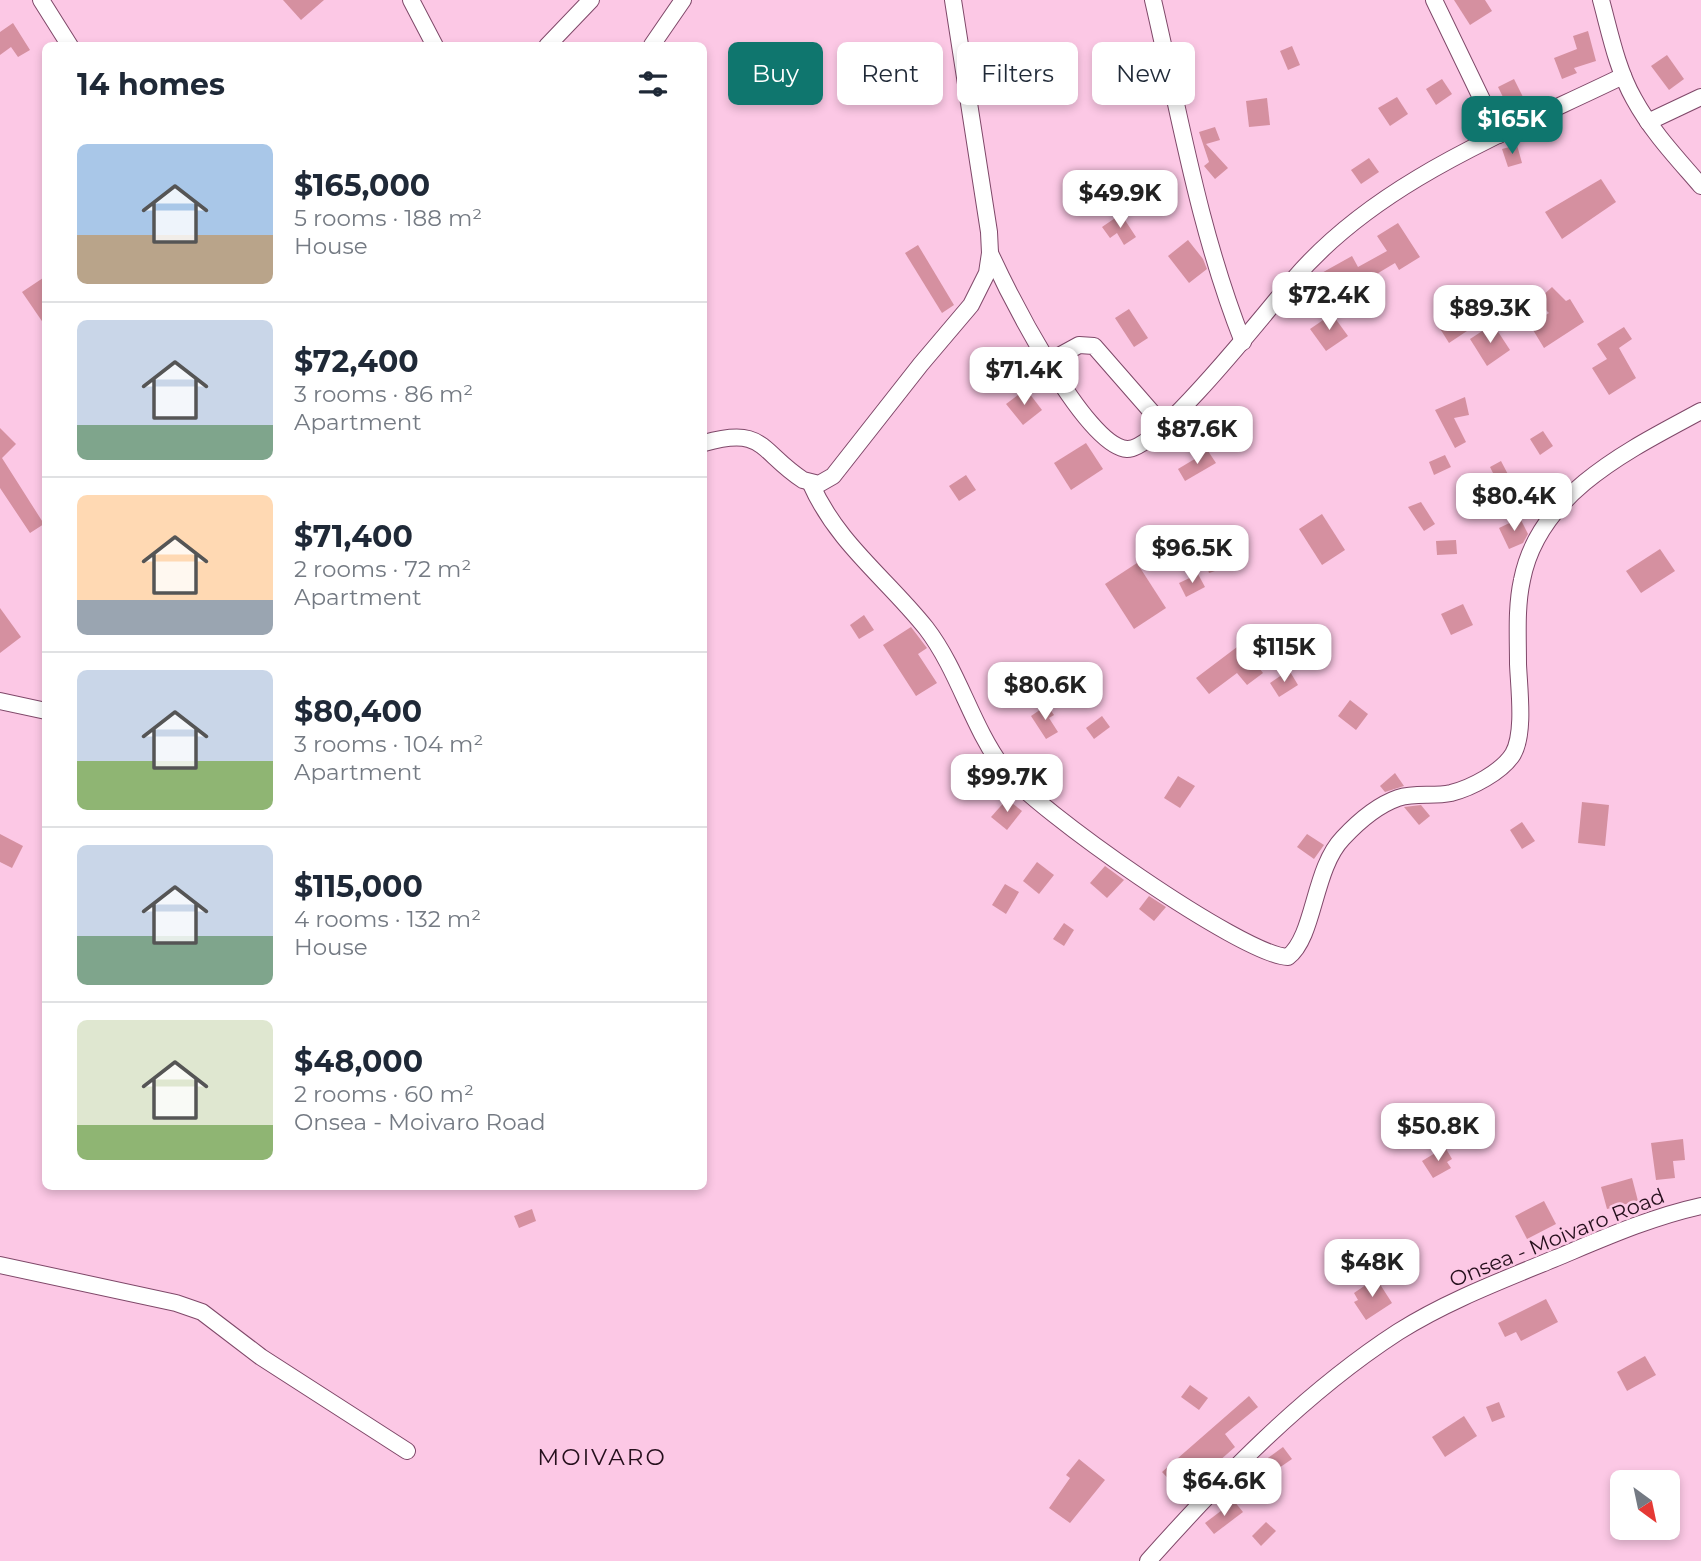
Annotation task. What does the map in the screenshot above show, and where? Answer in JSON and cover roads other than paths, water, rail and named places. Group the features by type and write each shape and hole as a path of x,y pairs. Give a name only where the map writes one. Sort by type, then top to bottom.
{"street":[{"path":"41,0 67,42"},
{"path":"411,0 433,42"},
{"path":"551,42 590,0"},
{"path":"654,42 682,0"},
{"path":"707,442 739,436 755,440 796,476 811,484 819,484 834,476 921,364 961,319 981,289 990,253 986,204 953,0"},
{"path":"1153,0 1175,109 1210,251 1243,342"},
{"path":"1434,0 1499,135"},
{"path":"1601,0 1623,76 1648,122 1701,186"},
{"path":"990,253 1018,313 1048,362 1092,423 1118,446 1126,449 1140,445 1163,425 1243,342 1325,246 1355,221 1393,193 1499,135 1623,76"},
{"path":"1648,122 1701,97"},
{"path":"1048,362 1079,345 1094,346 1163,425"},
{"path":"811,484 844,540 928,631 953,673 989,747 1021,788 1098,849 1176,900 1268,952 1288,957 1299,944 1327,859 1344,837 1365,819 1396,799 1452,792 1492,773 1513,755 1519,733 1518,603 1522,578 1540,535 1567,498 1596,472 1701,411"},
{"path":"0,701 42,710"},
{"name":"Onsea - Moivaro Road","path":"1148,1561 1262,1444 1342,1374 1399,1332 1488,1287 1606,1237 1680,1210 1701,1206"},
{"path":"0,1265 176,1303 202,1312 261,1357 407,1451"}],"district":[{"name":"MOIVARO","path":"602,1457"}]}
